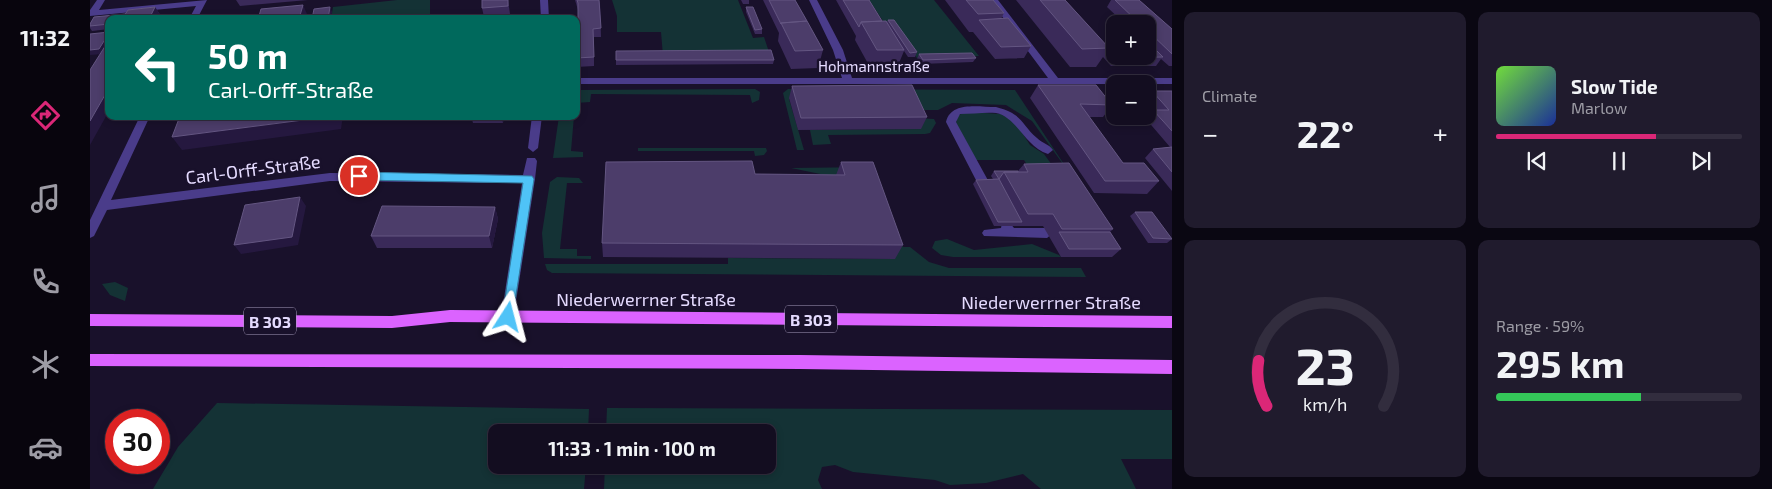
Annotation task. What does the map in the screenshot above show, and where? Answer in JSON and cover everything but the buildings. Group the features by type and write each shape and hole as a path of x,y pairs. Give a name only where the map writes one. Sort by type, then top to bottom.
{"main road":[{"name":"Niederwerrner Straße","path":"90,320 392,322 450,316 1172,322"},
{"name":"B 303","path":"90,360 800,362 1172,367"}],"street":[{"path":"91,13 101,0"},
{"path":"544,0 545,15"},
{"path":"813,0 838,50 848,81"},
{"path":"994,0 1055,81"},
{"path":"91,13 202,1"},
{"path":"195,15 202,1"},
{"name":"Hohmannstraße","path":"580,81 1172,81"},
{"path":"984,184 950,122 951,117 958,111 996,110 1006,113 1020,124 1033,141 1048,150"},
{"path":"90,233 143,120"},
{"path":"533,148 536,120"},
{"path":"508,317 531,161"},
{"name":"Carl-Orff-Straße","path":"102,206 330,177 528,179"},
{"path":"988,233 1008,230 1047,233"}],"green space":[{"path":"397,0 430,0 430,15 332,15 333,7"},
{"path":"612,0 738,0 753,38 764,37 770,55 663,56 661,32 617,32 617,16"},
{"path":"869,0 934,0 979,56 917,58 893,24 885,24"},
{"path":"755,89 760,92 759,100 752,103 750,95 591,94 590,102 580,103 580,90"},
{"path":"788,89 1015,90 1073,178 1032,121 1006,105 952,103 938,110 912,110 789,99 804,150 797,150 783,93"},
{"path":"968,112 1001,114 1016,123 1030,145 1044,154 1060,176 1034,176 1024,160 976,160 956,123 958,115"},
{"path":"916,118 934,119 936,123 930,133 925,134 828,135 831,144 813,145 810,130 921,129"},
{"path":"558,120 574,120 571,151 583,152 583,157 553,158"},
{"path":"638,148 766,148 767,151 764,155 755,156 754,151 638,151"},
{"path":"874,167 903,247 910,247 929,262 949,268 1081,268 1086,277 552,273 547,270 545,264 728,264 728,258 894,259 835,177 791,168"},
{"path":"557,177 579,178 583,183 567,183 560,249 577,249 577,256 591,256 591,259 544,258 542,233 550,182"},
{"path":"947,239 974,250 1032,244 1061,257 953,257 941,255 932,248 935,241"},
{"path":"115,282 128,288 125,301 110,295 102,284"},
{"path":"217,403 589,409 588,424 488,424 488,474 585,474 584,489 153,489 162,474 170,474 170,460 178,447"},
{"path":"607,408 1172,410 1172,459 1121,459 1136,489 1041,489 1023,474 986,483 950,485 935,480 853,472 835,465 822,467 818,480 822,489 604,489 605,474 776,474 776,424 606,424"}],"route":[{"path":"359,176 528,179 508,317"}]}
